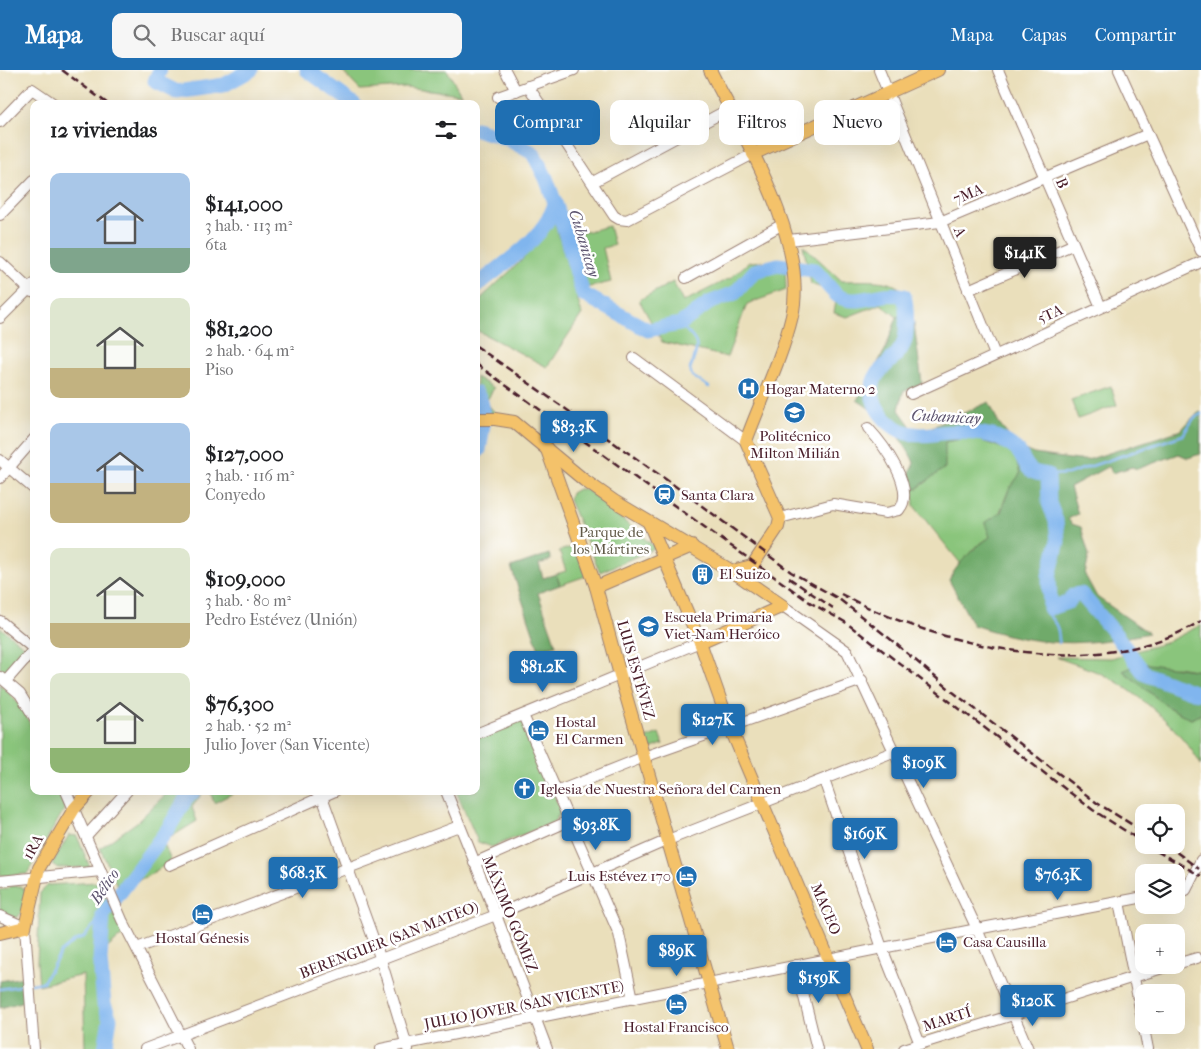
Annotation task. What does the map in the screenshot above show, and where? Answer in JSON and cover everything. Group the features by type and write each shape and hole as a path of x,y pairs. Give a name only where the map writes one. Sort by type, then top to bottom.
{"main road":[{"path":"710,70 726,100"},
{"path":"753,154 938,70"},
{"path":"732,571 752,566 778,528 780,518 746,441 792,314 794,284 791,247 748,145"},
{"path":"480,420 495,418 514,422 546,446 584,480 649,522 732,571 783,606 700,642"},
{"name":"LUIS ESTÉVEZ","path":"546,446 596,587 728,1049"},
{"path":"563,493 565,485 569,481 576,478 584,480"},
{"path":"649,522 666,558"},
{"path":"596,587 692,546"},
{"name":"MACEO","path":"666,558 700,642 730,727 764,802 867,1049"},
{"path":"755,562 762,590"},
{"name":"1RA","path":"26,927 39,868 74,809 86,795"},
{"path":"0,933 26,927"}],"street":[{"path":"505,70 516,91"},
{"path":"498,97 574,70"},
{"name":"A","path":"879,70 995,355"},
{"name":"B","path":"998,70 1100,307"},
{"path":"1119,70 1201,251"},
{"path":"528,86 614,216 619,220 627,220 753,154"},
{"path":"0,122 32,89 48,100"},
{"path":"593,182 719,114"},
{"name":"7MA","path":"791,247 940,222 1148,134"},
{"path":"0,215 30,184"},
{"path":"686,278 783,224"},
{"path":"968,290 1072,245"},
{"path":"0,262 30,287"},
{"name":"5TA","path":"910,394 1201,262"},
{"path":"0,318 30,291"},
{"path":"634,358 746,441"},
{"path":"780,518 832,504 886,513 899,510 904,502 903,483 882,443 868,428"},
{"path":"0,478 30,444"},
{"path":"0,460 30,486"},
{"path":"783,606 847,651 862,680 892,752 977,929 1028,1049"},
{"path":"0,621 30,646"},
{"path":"480,732 700,642"},
{"path":"30,653 3,679 20,694 30,710"},
{"path":"556,792 644,757 862,680"},
{"path":"523,715 619,934 633,999"},
{"name":"BERENGUER (SAN MATEO)","path":"145,1049 496,915 668,840 892,752"},
{"path":"824,780 882,948 920,1044"},
{"path":"68,795 122,920 188,1049"},
{"path":"86,836 122,795"},
{"path":"169,865 319,795"},
{"path":"321,795 350,868 381,960 407,1047"},
{"name":"MÁXIMO GÓMEZ","path":"447,795 547,1049"},
{"path":"474,863 568,821"},
{"path":"137,948 459,826"},
{"path":"1185,890 1201,860"},
{"path":"0,881 101,871"},
{"name":"JULIO JOVER (SAN VICENTE)","path":"381,1049 407,1047 535,1018 829,958 1135,899"},
{"path":"1119,902 1148,1049"},
{"path":"0,916 26,927 34,1049"},
{"path":"1185,962 1198,958"},
{"path":"796,965 817,1049"},
{"name":"MARTÍ","path":"904,1049 1141,974"}],"green space":[{"path":"341,70 447,70 461,94 406,87 360,90"},
{"path":"554,220 582,314 547,367 480,332 480,299 521,261"},
{"path":"609,226 614,245 603,248 611,282 585,288 573,235"},
{"path":"803,245 842,281 875,281 895,285 908,298 912,309 897,317 881,304 847,317 834,313 836,301 827,290 811,284"},
{"path":"785,260 786,290 747,304 727,357 662,342 639,300 673,282 683,302 730,278 749,262"},
{"path":"912,309 922,383 903,392 899,410 912,428 925,430 989,402 999,424 1016,445 1034,454 1087,460 1181,430 1198,412 1201,412 1200,454 1188,458 1179,454 1137,469 1132,467 1112,473 1109,466 1070,487 1078,514 1068,519 1072,524 1081,527 1089,555 1085,575 1097,597 1149,633 1103,641 1061,643 1019,638 973,625 949,580 967,556 990,537 985,523 1001,512 1009,489 1020,474 1014,452 971,437 945,442 945,468 913,491 908,477 914,463 910,454 890,427 857,400 885,350 897,317"},
{"path":"480,379 494,388 486,402 495,413 480,414"},
{"path":"1111,386 1117,405 1078,419 1071,400"},
{"path":"480,426 487,426 480,454"},
{"path":"971,437 1014,452 1021,474 1009,489 990,537 974,548 961,564 914,506 913,491 928,481 944,442"},
{"name":"Parque de los Mártires","path":"578,489 586,489 656,548 600,572 569,500 571,493"},
{"path":"576,546 586,576 560,585 556,574 566,571 559,551"},
{"path":"549,554 551,560 539,564 543,578 556,574 560,585 538,593 556,645 539,650 511,567"},
{"path":"1201,625 1201,671 1177,667 1124,671 1168,707 1191,719 1201,714 1201,765 1194,753 1173,728 1135,695 1110,678 1056,657 1111,658 1165,643"},
{"path":"0,627 26,648 5,672 0,668"},
{"path":"1141,663 1201,671 1201,714 1191,719 1168,707 1123,671"},
{"path":"0,684 23,710 29,721 30,795 60,795 65,808 27,874 0,876"},
{"path":"518,720 525,723 561,812 554,822 492,847 478,842 458,795 480,795 480,736"},
{"path":"659,733 663,744 650,749 646,738"},
{"path":"165,795 201,795 192,807 197,821 163,842 171,861 151,874 119,890 100,848 137,822"},
{"path":"211,795 229,795 214,803"},
{"path":"69,835 77,836 90,867 58,868 52,864"},
{"path":"97,882 124,934 105,950 98,969 101,1005 105,1012 105,1031 101,1038 100,1049 85,1049 83,975 39,985 37,962 40,893 48,885"},
{"path":"10,886 21,886 27,893 24,911 16,918 0,911 0,890 7,889"},
{"path":"23,977 25,1001 0,1008 0,981"}],"waterway":[{"path":"160,70 155,81 177,92 224,85 251,70"},
{"path":"307,70 348,100"},
{"name":"Cubanicay","path":"480,130 506,138 533,153 546,178 563,225 583,294 648,330 680,324 709,303 735,293 755,271 778,265 814,270 838,296 846,299 854,300 895,294 904,296 906,306 905,341 899,352 875,378 873,387 875,405 880,413 894,426 915,435 963,432 995,437 1018,451 1031,470 1048,475 1049,503 1056,521 1058,541 1049,576 1050,608 1068,602 1074,595 1081,594 1112,630 1145,674 1193,692 1201,693"},
{"name":"Bélico","path":"480,283 533,240 550,217 555,204"},
{"path":"680,324 695,340 697,348 690,369 692,376 709,387"},
{"name":"Bélico","path":"480,399 483,413 480,443"},
{"path":"1048,475 1068,474 1183,435 1194,418 1201,414"},
{"path":"1050,608 1046,613 1057,626 1059,643"},
{"name":"Bélico","path":"105,1049 110,1019 104,1004 100,960 103,915 168,829 190,795"},
{"path":"31,984 43,982 61,952 75,941 83,938 103,915"},
{"path":"0,989 26,985"}],"railway":[{"path":"62,70 103,100"},
{"path":"480,349 671,483 791,572 839,599 953,692 1097,803 1135,826"},
{"path":"480,367 811,603 845,622 1093,810 1135,837"},
{"path":"789,578 833,608"},
{"path":"841,594 881,613 925,630 972,643 1020,651 1068,654 1115,651 1160,640 1201,621"},
{"path":"1162,854 1201,876"},
{"path":"1179,854 1199,869"}],"place":[{"name":"Hogar Materno 2","path":"749,389"},
{"name":"Politécnico Milton Milián","path":"795,413"},
{"name":"Santa Clara","path":"665,495"},
{"name":"El Suizo","path":"703,574"},
{"name":"Escuela Primaria Viet-Nam Heróico","path":"648,626"},
{"name":"Hostal El Carmen","path":"539,731"},
{"name":"Iglesia de Nuestra Señora del Carmen","path":"524,789"},
{"name":"Luis Estévez 170","path":"687,876"},
{"name":"Hostal Génesis","path":"202,915"},
{"name":"Casa Causilla","path":"947,942"},
{"name":"Hostal Francisco","path":"676,1004"}]}
